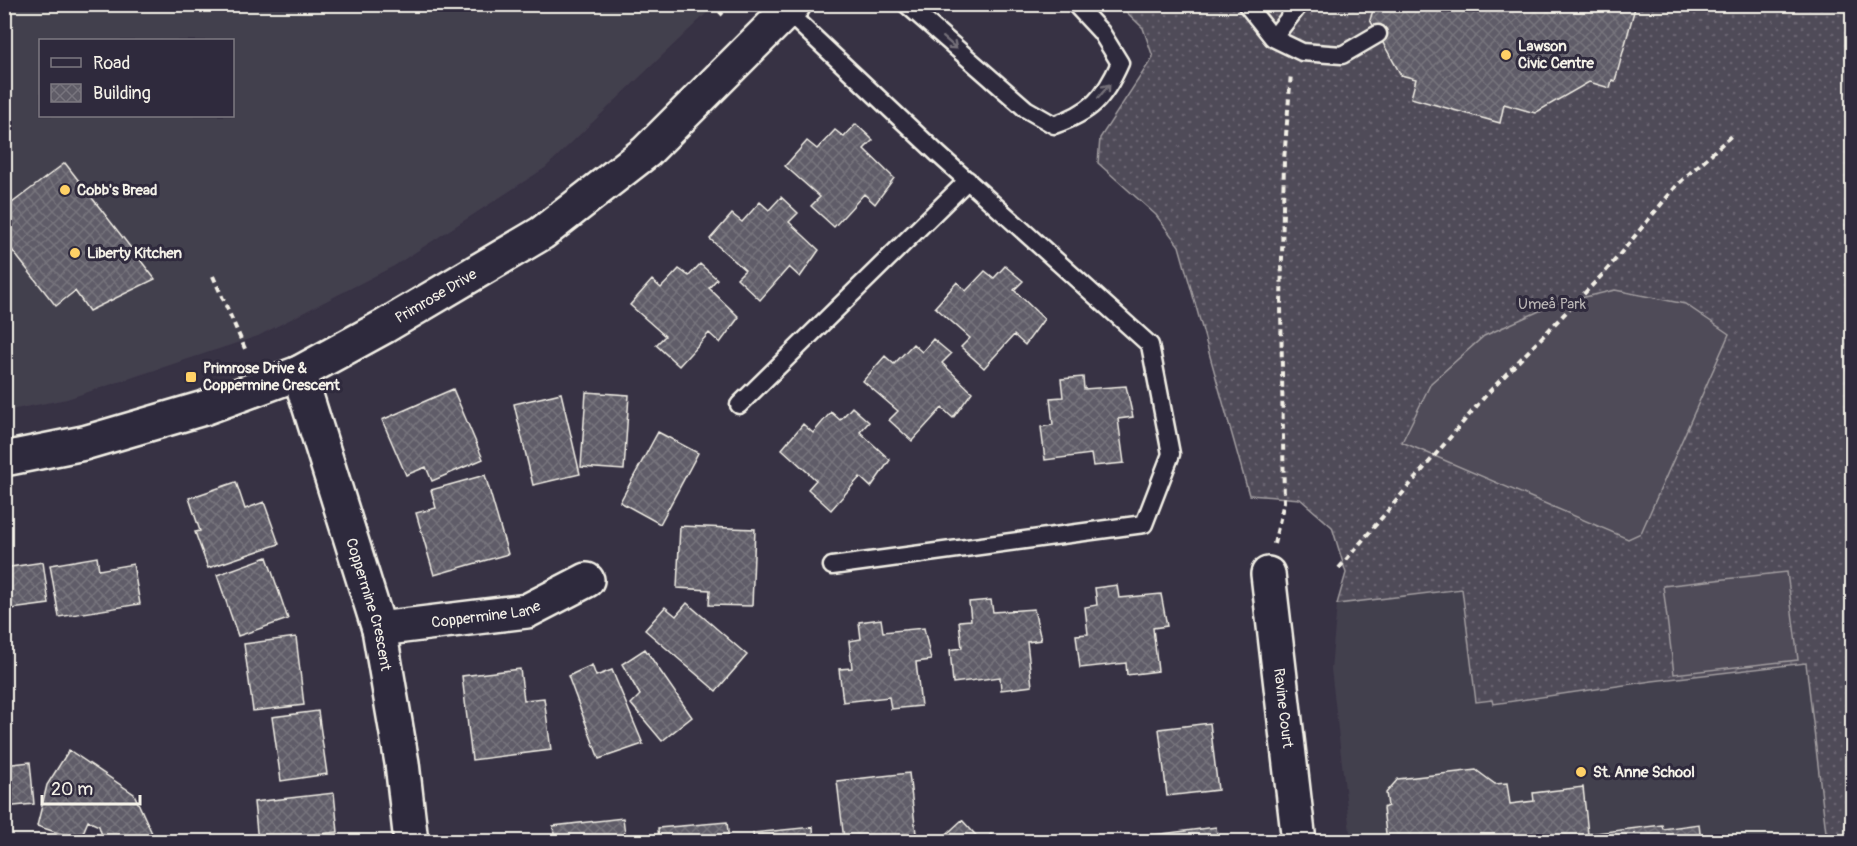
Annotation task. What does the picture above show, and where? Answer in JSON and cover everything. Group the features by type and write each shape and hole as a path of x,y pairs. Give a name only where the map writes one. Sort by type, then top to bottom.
{"street":[{"name":"Primrose Drive","path":"4,459 84,442 193,411 299,373 386,326 542,233 646,152 790,8"},
{"name":"Coppermine Crescent","path":"299,373 379,629 402,763 411,842"},
{"name":"Ravine Court","path":"1268,574 1299,842"},
{"name":"Coppermine Lane","path":"379,629 527,611 587,580"}],"lane":[{"path":"906,4 1026,109 1054,125 1080,116 1108,89 1120,63 1101,32 1074,4"},
{"path":"1246,4 1273,38 1302,52 1342,55 1378,34"},
{"path":"1273,38 1300,4"},
{"path":"790,8 968,180 1149,345 1171,454 1144,524 832,566"},
{"path":"739,405 968,180"}],"path":[{"path":"712,4 723,15"},
{"path":"1268,574 1284,501 1281,306 1284,160 1290,74 1302,52"},
{"path":"1339,568 1487,394 1605,272 1678,184 1733,134"},
{"path":"213,276 246,351"}],"shaded area":[{"path":"5,5 715,5 545,168 394,266 258,336 67,399 5,411"},
{"name":"St. Anne School","path":"1463,589 1476,702 1806,663 1827,841 1351,841 1331,669 1337,604"}],"green space":[{"name":"Umeå Park","path":"1119,5 1852,5 1852,841 1827,841 1806,663 1652,681 1493,704 1492,700 1476,702 1462,589 1337,604 1346,573 1332,527 1300,499 1249,495 1179,246 1156,215 1098,163 1100,138 1153,57 1143,28"},
{"path":"1615,290 1685,304 1729,334 1641,533 1628,539 1402,442 1431,383 1484,336 1555,304"},
{"path":"1787,572 1798,660 1674,674 1663,586"}],"building":[{"name":"Lawson Civic Centre","path":"1366,4 1636,4 1615,81 1612,80 1610,88 1589,82 1535,113 1504,104 1500,123 1411,98 1416,79 1401,75 1370,20 1374,7"},
{"path":"856,124 873,140 864,149 894,178 875,204 864,194 834,227 811,206 820,197 785,166 807,141 817,149 835,130 844,137"},
{"path":"65,163 155,279 89,311 75,291 56,306 4,240 4,209"},
{"path":"781,197 798,213 789,222 819,250 800,277 789,267 760,300 737,278 745,270 710,239 732,214 742,222 760,202 769,210"},
{"path":"700,264 717,279 709,288 739,317 720,343 709,333 679,366 656,345 665,336 630,305 652,280 661,288 679,269 689,276"},
{"path":"1005,266 1023,281 1014,290 1044,319 1025,345 1014,335 984,368 961,347 970,338 935,307 957,282 966,291 985,271 994,278"},
{"path":"933,339 951,354 942,363 972,392 953,418 942,408 912,441 889,420 898,411 863,381 885,356 894,364 913,344 922,352"},
{"path":"1083,377 1084,389 1126,386 1133,417 1118,419 1124,463 1093,466 1091,454 1045,460 1041,427 1053,425 1050,398 1063,397 1061,379"},
{"path":"453,389 483,459 432,481 426,467 406,475 382,420"},
{"path":"586,392 629,395 624,470 581,467"},
{"path":"561,393 580,474 533,485 514,404"},
{"path":"852,407 869,422 860,432 890,460 871,487 860,477 831,510 808,489 816,480 782,449 803,424 813,433 831,412 840,420"},
{"path":"658,432 698,453 660,524 620,502"},
{"path":"485,475 508,554 434,575 416,513 436,508 431,490"},
{"path":"236,482 245,509 264,502 279,544 208,568 195,532 200,531 189,498"},
{"path":"680,526 755,529 752,606 709,605 710,590 677,588"},
{"path":"97,557 99,570 133,564 140,604 59,617 50,565"},
{"path":"267,557 288,619 238,636 217,575"},
{"path":"43,562 49,604 4,610 4,568"},
{"path":"1117,585 1119,598 1161,594 1167,626 1153,628 1158,671 1127,675 1126,663 1080,668 1076,635 1088,634 1085,607 1097,605 1095,588"},
{"path":"991,600 993,612 1034,609 1041,640 1027,642 1032,686 1001,690 1000,677 953,683 950,650 962,648 959,621 971,620 969,602"},
{"path":"687,603 747,655 716,691 645,630 665,607 676,616"},
{"path":"881,619 883,632 924,628 931,660 916,662 921,706 891,709 889,697 843,702 839,669 852,668 849,641 861,639 859,622"},
{"path":"296,637 304,705 253,711 244,644"},
{"path":"645,649 692,717 662,741 631,704 640,695 622,664"},
{"path":"592,665 596,676 612,670 643,744 599,759 568,676"},
{"path":"520,669 524,700 544,698 551,750 472,760 462,676"},
{"path":"318,711 327,774 281,781 272,717"},
{"path":"1210,723 1218,790 1167,796 1159,729"},
{"path":"69,750 134,794 156,842 104,842 99,826 88,821 80,840 37,826 47,785"},
{"path":"30,762 34,804 4,807 4,765"},
{"path":"1476,770 1495,784 1507,783 1510,804 1534,801 1533,793 1583,787 1588,834 1662,825 1663,829 1699,824 1701,842 1387,842 1383,808 1388,806 1386,793 1398,779"},
{"path":"909,773 917,842 879,842 878,836 844,840 837,781"},
{"path":"334,793 338,832 303,836 303,842 258,842 254,802"},
{"path":"623,818 626,842 555,842 553,826"},
{"path":"962,820 982,842 938,842"},
{"path":"727,822 729,842 659,842 658,828"},
{"path":"813,827 814,842 754,842 753,833"},
{"path":"1216,827 1218,842 1132,842 1131,838"},
{"path":"991,834 998,842 982,842"}],"place":[{"name":"Lawson Civic Centre","path":"1506,55"},
{"name":"Cobb's Bread","path":"65,190"},
{"name":"Liberty Kitchen","path":"75,253"},
{"name":"Primrose Drive & Coppermine Crescent","path":"191,377"},
{"name":"St. Anne School","path":"1581,772"}]}
